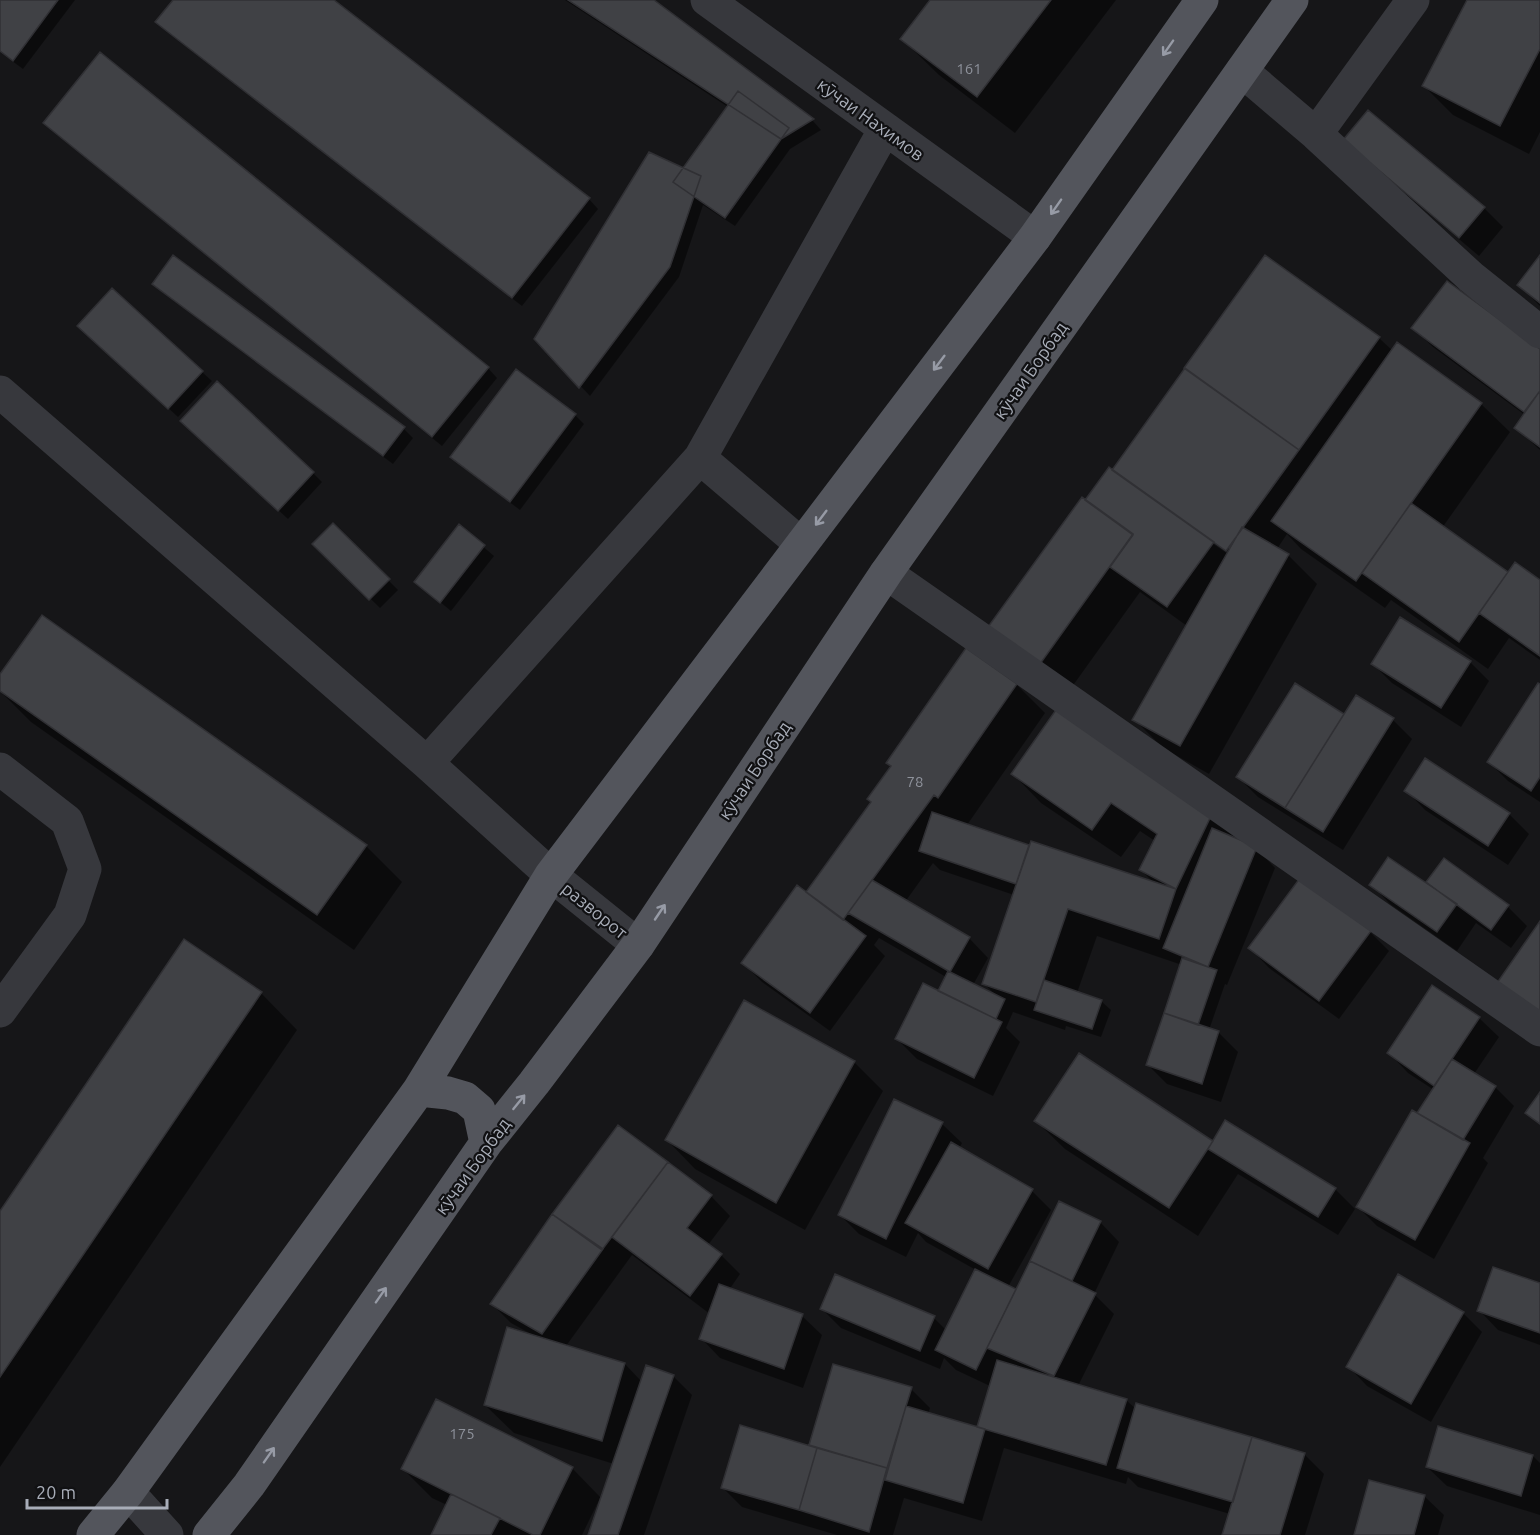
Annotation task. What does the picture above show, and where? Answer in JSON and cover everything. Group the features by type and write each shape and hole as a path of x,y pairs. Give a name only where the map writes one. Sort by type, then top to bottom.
{"main road":[{"path":"93,1535 128,1492 419,1090 551,875 1035,237 1202,0"},
{"name":"кӯчаи Борбад","path":"209,1535 249,1485 486,1143 638,945 886,573 1292,0"},
{"path":"419,1090 448,1093 465,1098 480,1110 486,1143"},
{"path":"114,1535 128,1492"}],"street":[{"name":"кӯчаи Нахимов","path":"707,0 1035,237"},
{"path":"1316,134 1413,0"},
{"path":"1242,71 1316,134 1471,277 1540,333"},
{"path":"427,763 700,458 885,129"},
{"name":"разворот","path":"0,392 427,763 551,875 638,945"},
{"path":"700,458 801,544"},
{"path":"886,573 1540,1030"},
{"path":"0,769 67,821 85,869 70,915 0,1011"},
{"path":"231,1535 249,1485"},
{"path":"128,1492 167,1535"}],"building":[{"path":"0,0 58,0 13,61 0,51"},
{"path":"173,0 334,0 590,198 512,298 155,22"},
{"path":"568,0 654,0 814,119 781,139"},
{"path":"930,0 1051,0 977,97 900,39"},
{"path":"1467,0 1540,0 1540,49 1500,126 1422,86"},
{"path":"100,52 489,367 432,437 43,123"},
{"path":"738,91 789,128 725,218 673,182"},
{"path":"1368,110 1485,207 1459,238 1343,140"},
{"path":"649,152 701,176 670,267 579,388 534,339"},
{"path":"173,255 405,427 383,456 152,284"},
{"path":"1265,255 1380,337 1299,450 1184,368"},
{"path":"1540,255 1540,303 1517,285"},
{"path":"1447,281 1540,349 1540,391 1524,412 1411,328"},
{"path":"112,288 203,371 168,409 77,326"},
{"path":"1397,342 1482,403 1356,581 1271,521"},
{"path":"1185,368 1299,450 1226,551 1112,470"},
{"path":"516,369 576,414 510,502 450,457"},
{"path":"217,381 314,472 278,511 180,421"},
{"path":"1540,392 1540,447 1514,428"},
{"path":"1109,467 1214,542 1167,607 1110,567 1133,535 1085,500"},
{"path":"1082,497 1133,534 1040,664 988,627"},
{"path":"1411,503 1508,572 1459,642 1362,573"},
{"path":"333,523 390,579 369,600 312,544"},
{"path":"459,524 485,545 440,603 414,582"},
{"path":"1242,527 1289,554 1180,746 1132,720"},
{"path":"1515,562 1540,580 1540,656 1479,613"},
{"path":"42,615 367,845 317,915 0,691 0,674"},
{"path":"1400,617 1471,661 1441,708 1371,664"},
{"path":"966,648 1017,684 938,798 934,795 843,920 806,892 871,802 867,799 891,766 886,763"},
{"path":"1295,683 1344,714 1285,808 1236,777"},
{"path":"1538,683 1540,684 1540,777 1531,791 1487,762"},
{"path":"1356,695 1394,718 1323,832 1285,808"},
{"path":"1058,707 1212,814 1176,889 1139,870 1157,834 1111,803 1092,830 1011,774"},
{"path":"1425,758 1510,813 1488,846 1404,791"},
{"path":"932,812 1029,845 1016,884 919,851"},
{"path":"1212,828 1257,847 1208,967 1163,948"},
{"path":"1031,841 1176,889 1159,939 1068,909 1036,1002 982,984"},
{"path":"1388,857 1457,904 1437,932 1369,885"},
{"path":"1444,858 1509,905 1491,930 1426,882"},
{"path":"1300,878 1371,931 1319,1001 1248,948"},
{"path":"872,880 970,937 950,972 848,913"},
{"path":"797,885 866,936 810,1013 741,963"},
{"path":"1540,921 1540,1013 1497,983"},
{"path":"184,939 262,992 0,1377 0,1211"},
{"path":"1182,958 1217,970 1198,1025 1164,1013"},
{"path":"948,971 1005,999 996,1019 938,991"},
{"path":"1044,980 1102,1000 1092,1029 1034,1010"},
{"path":"923,983 1002,1022 974,1078 895,1039"},
{"path":"1432,985 1480,1017 1434,1086 1387,1053"},
{"path":"744,1000 855,1061 776,1203 665,1140"},
{"path":"1164,1013 1219,1031 1202,1084 1146,1065"},
{"path":"1079,1053 1213,1141 1169,1208 1034,1121"},
{"path":"1452,1059 1496,1086 1463,1140 1417,1113"},
{"path":"1540,1092 1540,1124 1525,1113"},
{"path":"894,1099 943,1122 886,1239 838,1215"},
{"path":"1412,1110 1470,1143 1415,1240 1356,1207"},
{"path":"1225,1120 1336,1188 1318,1217 1208,1149"},
{"path":"618,1125 668,1162 602,1250 552,1214"},
{"path":"951,1142 1033,1189 988,1269 905,1223"},
{"path":"668,1162 712,1195 687,1228 722,1254 690,1296 612,1237"},
{"path":"1059,1201 1101,1221 1072,1281 1030,1261"},
{"path":"552,1214 603,1249 542,1334 490,1304"},
{"path":"1030,1261 1096,1293 1054,1376 987,1348"},
{"path":"1493,1267 1540,1283 1540,1333 1477,1311"},
{"path":"975,1269 1016,1289 976,1370 935,1350"},
{"path":"835,1274 935,1316 920,1351 820,1309"},
{"path":"1398,1274 1464,1312 1411,1404 1346,1367"},
{"path":"719,1284 803,1314 784,1369 699,1339"},
{"path":"507,1327 625,1363 602,1441 484,1405"},
{"path":"997,1360 1127,1399 1106,1465 977,1427"},
{"path":"833,1364 912,1387 887,1468 809,1445"},
{"path":"646,1365 674,1375 618,1535 588,1535"},
{"path":"436,1399 573,1467 540,1535 533,1535 401,1469"},
{"path":"1136,1403 1252,1437 1233,1502 1117,1468"},
{"path":"906,1406 985,1429 963,1503 885,1480"},
{"path":"740,1425 817,1448 799,1510 721,1488"},
{"path":"1438,1426 1533,1455 1521,1496 1426,1467"},
{"path":"1252,1437 1305,1453 1280,1535 1222,1535"},
{"path":"817,1448 887,1468 869,1532 799,1510"},
{"path":"1369,1480 1425,1495 1414,1535 1354,1535"},
{"path":"451,1494 500,1518 491,1535 431,1535"}]}
